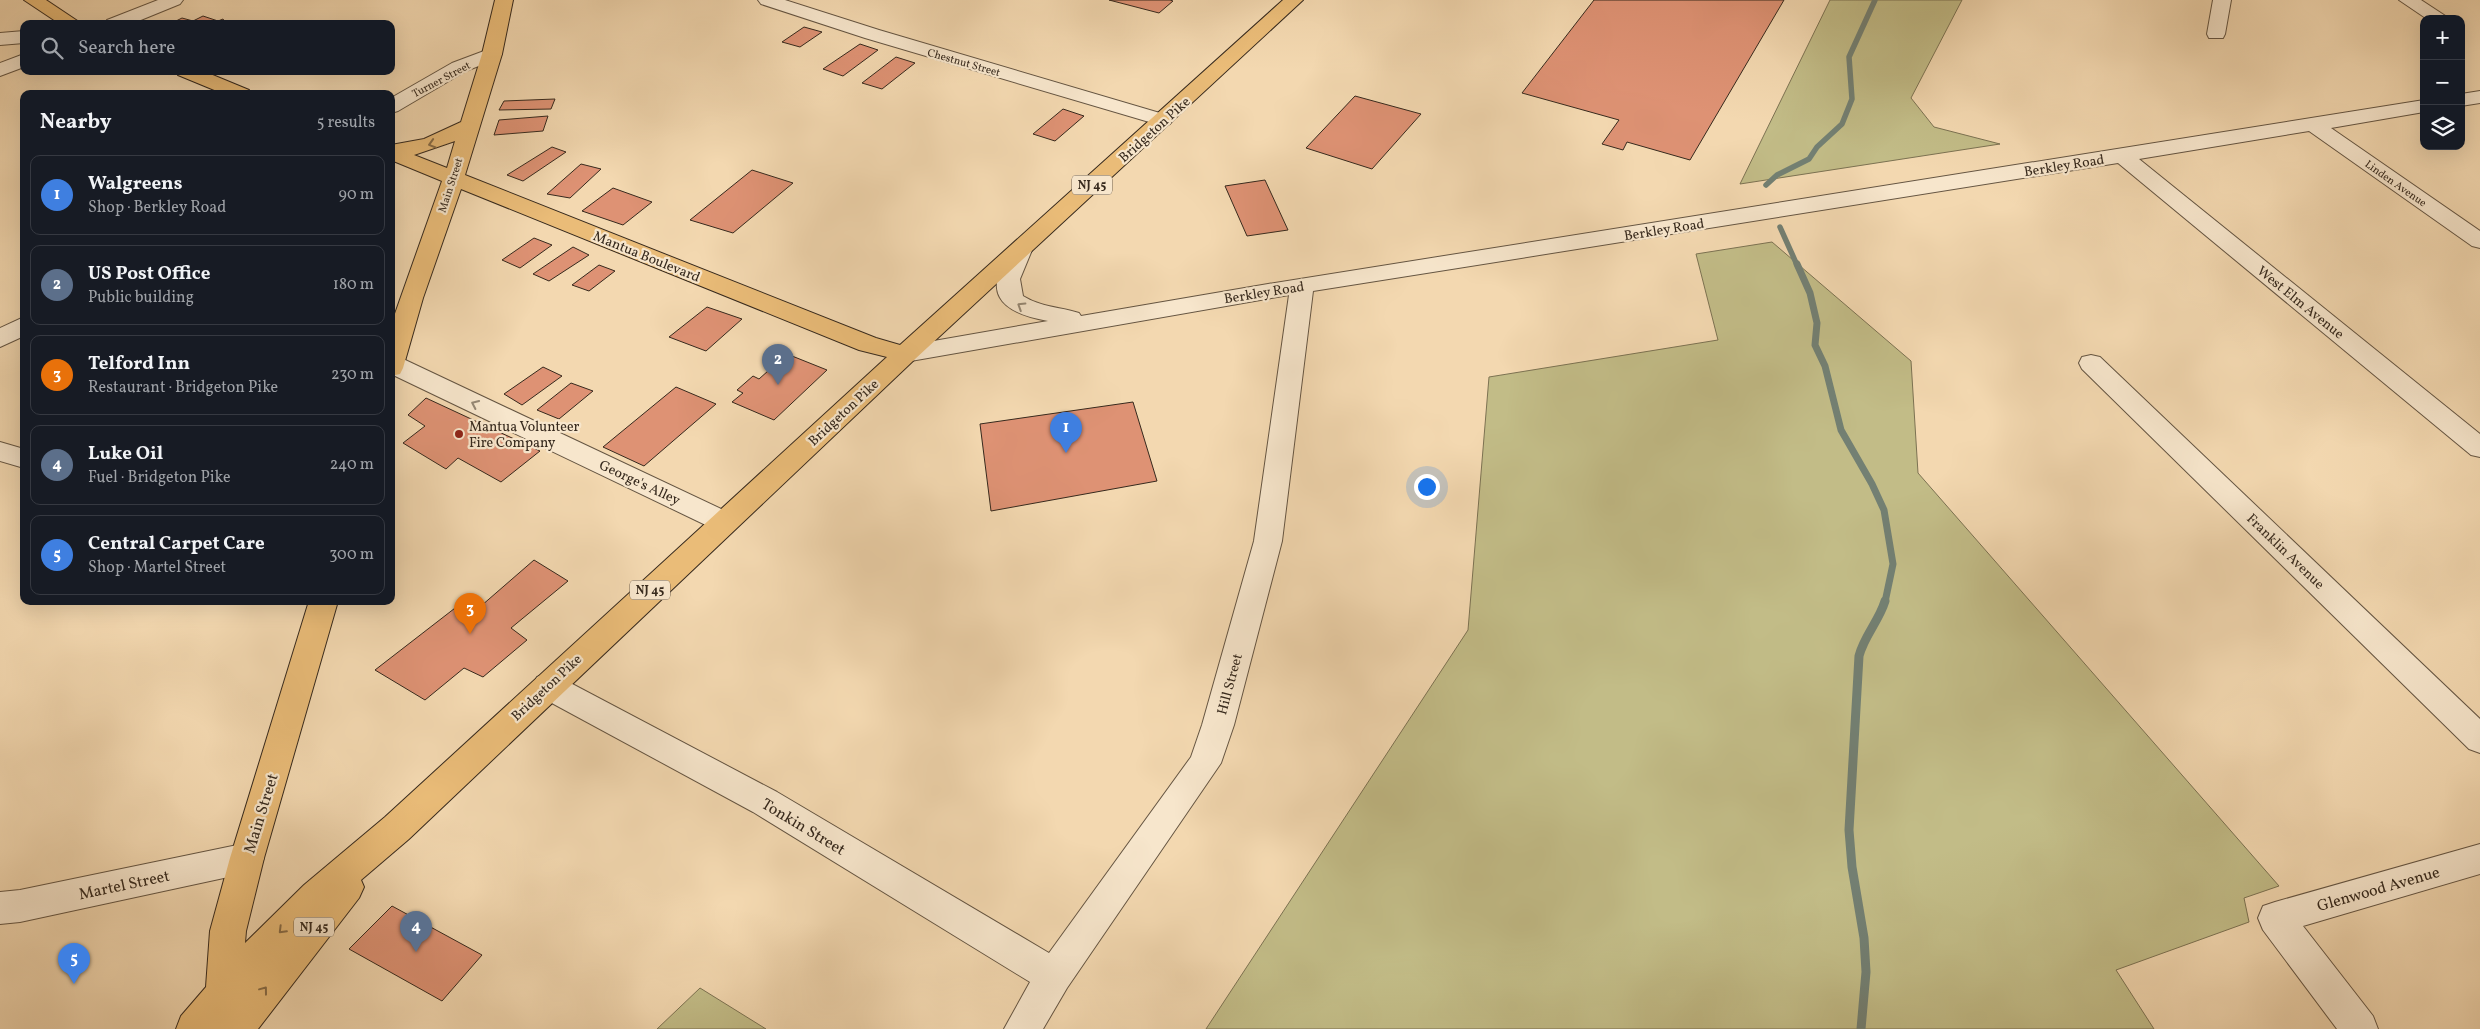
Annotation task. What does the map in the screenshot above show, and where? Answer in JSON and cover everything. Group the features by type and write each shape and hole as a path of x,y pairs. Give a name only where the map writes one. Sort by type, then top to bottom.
{"main road":[{"path":"34,0 66,20"},
{"name":"Main Street","path":"395,355 411,298 454,178 468,126 492,54 504,0"},
{"name":"Bridgeton Pike","path":"224,994 261,951 316,896 397,828 905,354 1294,0"},
{"path":"195,75 232,90"},
{"path":"395,152 431,145 468,126"},
{"name":"Mantua Boulevard","path":"395,154 868,344 905,354"},
{"name":"Main Street","path":"229,1029 224,994 228,931 247,858 323,605"},
{"name":"Bridgeton Pike","path":"235,1029 296,949 397,828"},
{"name":"NJ 45","path":"194,1029 224,994"}],"street":[{"path":"124,20 174,0"},
{"name":"Chestnut Street","path":"766,0 872,34 1163,120"},
{"path":"2216,34 2222,0"},
{"path":"2408,0 2434,15"},
{"path":"0,39 20,37"},
{"name":"Turner Street","path":"395,105 458,67 492,54"},
{"path":"0,70 20,62"},
{"path":"2465,99 2480,97"},
{"name":"Berkley Road","path":"905,354 1302,286 2122,156 2420,107"},
{"name":"Linden Avenue","path":"2312,124 2480,241"},
{"name":"West Elm Avenue","path":"2122,156 2480,448"},
{"path":"1021,250 1008,279 1012,300 1029,310 1045,315 1103,320"},
{"name":"Hill Street","path":"1022,1029 1054,976 1205,763 1218,725 1268,541 1302,286"},
{"path":"0,339 20,326"},
{"name":"Franklin Avenue","path":"2091,363 2480,739"},
{"name":"George's Alley","path":"395,367 724,522"},
{"path":"0,451 20,458"},
{"name":"Tonkin Street","path":"548,686 765,802 1054,976"},
{"name":"Martel Street","path":"0,908 20,906 247,858"},
{"name":"Glenwood Avenue","path":"2360,1029 2276,918 2480,859"}],"shaded area":[{"path":"1830,0 1962,0 1911,98 1934,127 2000,144 1740,184"},
{"path":"1772,242 1911,361 1918,473 2279,886 2244,898 2249,922 2116,970 2154,1029 1206,1029 1468,630 1489,377 1718,340 1696,254"},
{"path":"700,988 766,1029 657,1029"}],"building":[{"path":"1109,0 1170,0 1173,1 1159,13"},
{"path":"1594,0 1784,0 1690,160 1627,142 1623,150 1602,144 1619,120 1522,93"},
{"path":"203,16 215,20 195,20"},
{"path":"804,27 822,32 800,47 782,42"},
{"path":"860,44 878,50 843,76 823,69"},
{"path":"896,57 915,63 882,89 862,83"},
{"path":"1355,96 1421,114 1372,169 1306,148"},
{"path":"555,99 551,109 499,110 504,101"},
{"path":"1063,109 1084,116 1055,141 1033,134"},
{"path":"548,116 543,131 494,135 499,120"},
{"path":"552,147 566,152 523,181 507,175"},
{"path":"581,164 601,169 570,198 547,194"},
{"path":"752,170 793,183 733,233 690,220"},
{"path":"1265,180 1288,230 1247,236 1225,186"},
{"path":"613,188 652,202 623,225 582,211"},
{"path":"534,238 552,245 520,268 502,260"},
{"path":"573,247 589,255 549,281 533,274"},
{"path":"599,265 615,271 589,291 572,285"},
{"path":"707,307 742,319 706,351 669,337"},
{"path":"787,354 827,370 774,420 732,402 743,393 737,390 753,376 759,379"},
{"path":"543,367 562,376 522,405 504,394"},
{"path":"571,383 593,391 559,419 537,410"},
{"path":"676,387 716,404 644,466 603,447"},
{"name":"Mantua Volunteer Fire Company","path":"426,398 540,451 501,482 458,458 446,469 403,443 425,426 408,415"},
{"path":"1133,402 1157,481 991,511 980,424"},
{"path":"534,560 568,581 511,628 527,640 483,677 464,668 425,700 375,670 468,598 481,606"},
{"path":"392,906 482,955 442,1001 349,949"}],"waterway":[{"path":"1766,185 1777,175 1809,159 1817,147 1842,124 1852,99 1849,57 1875,0"},
{"path":"1780,227 1797,265"},
{"path":"1797,264 1810,293 1817,323 1815,345 1825,366 1841,430 1872,484 1884,510 1893,564 1885,602"},
{"path":"1861,1029 1866,972 1864,938 1852,867 1849,830 1859,656 1885,601"}],"place":[{"name":"US Post Office","path":"778,385"},
{"name":"Mantua Volunteer Fire Company","path":"459,434"},
{"name":"Walgreens","path":"1066,453"},
{"name":"Telford Inn","path":"470,634"},
{"name":"Luke Oil","path":"416,952"},
{"name":"Central Carpet Care","path":"74,984"}]}
